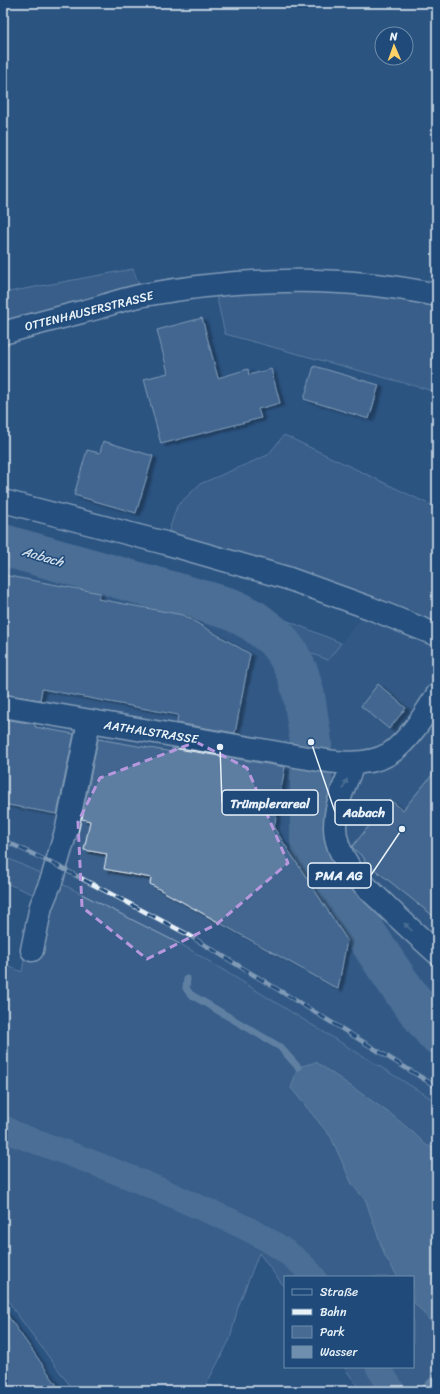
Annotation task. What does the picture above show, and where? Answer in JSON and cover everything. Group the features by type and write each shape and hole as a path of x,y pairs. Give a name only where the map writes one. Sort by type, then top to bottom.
{"main road":[{"name":"OTTENHAUSERSTRASSE","path":"3,333 143,295 214,285 279,281 343,282 391,287 437,295"},
{"path":"3,501 165,543 287,578 370,608 437,635"},
{"name":"AATHALSTRASSE","path":"3,706 89,722 290,755 344,762 373,760 389,754 409,735 437,696"},
{"path":"32,950 41,906 52,879 67,828 89,722"},
{"path":"344,762 336,811 335,828 341,853 348,866 365,886 437,953"}],"highlighted area":[{"path":"196,742 247,768 288,863 217,924 147,959 82,907 78,822 100,778"}],"shaded area":[{"path":"3,566 187,604 327,660 370,608 437,635 437,1067 433,1073 437,1075 437,1102 184,946 52,879 3,856"}],"green space":[{"path":"133,269 143,295 3,333 3,293"},
{"path":"214,285 437,296 437,392 225,334"},
{"path":"284,435 437,508 437,635 165,543 177,506 200,484 268,455"},
{"path":"3,530 240,601 341,643 328,660 187,604 3,566"},
{"path":"3,856 52,879 184,946 437,1102 437,1151 426,1145 392,1115 316,1062 291,1088 331,1137 352,1184 366,1201 385,1256 397,1276 284,1276 284,1287 259,1253 238,1307 230,1339 203,1391 74,1391 14,1310 3,1291 3,964 22,972 35,895 3,882"},
{"path":"414,1302 432,1323 436,1345 435,1378 437,1380 437,1391 361,1391 345,1368 414,1368"}],"water":[{"path":"316,1062 392,1115 426,1145 437,1151 437,1380 435,1378 436,1345 432,1323 414,1302 414,1276 397,1276 385,1256 366,1201 352,1184 331,1137 291,1088 298,1067"}],"building":[{"path":"202,318 218,378 248,369 249,375 271,369 280,403 258,409 261,418 161,444 144,379 168,373 157,330"},
{"path":"314,366 379,385 369,419 304,399"},
{"path":"103,441 153,456 136,513 74,495 87,450 100,453"},
{"path":"3,575 100,593 98,599 183,615 250,654 235,733 177,723 178,715 42,689 40,700 4,694 6,683 3,683"},
{"path":"378,684 406,708 389,729 361,706"},
{"path":"3,719 35,724 35,727 74,734 57,814 3,804"},
{"path":"98,739 172,752 172,748 285,767 274,828 347,940 338,989 150,884 151,878 104,869 107,854 84,850 90,821 82,819"},
{"path":"437,769 437,919 364,861 365,859 352,847 390,800 403,810"},
{"path":"3,1309 61,1391 3,1391"}],"waterway":[{"name":"Aabach","path":"3,545 231,609 254,621 276,638 288,654 298,674 304,696 311,742 311,839 313,850 387,966 437,1033"},
{"path":"298,820 311,820"},
{"path":"187,979 186,988 190,994 280,1047 298,1067"},
{"path":"3,1127 15,1134 128,1176 235,1223 275,1244 301,1264 313,1276"},
{"path":"379,1368 393,1391"},
{"path":"422,1391 435,1378"}],"railway":[{"path":"3,840 56,865 187,934 437,1087"}],"place":[{"name":"Aabach","path":"311,742"},
{"name":"Trümplerareal","path":"220,747"},
{"name":"PMA AG","path":"402,829"}]}
